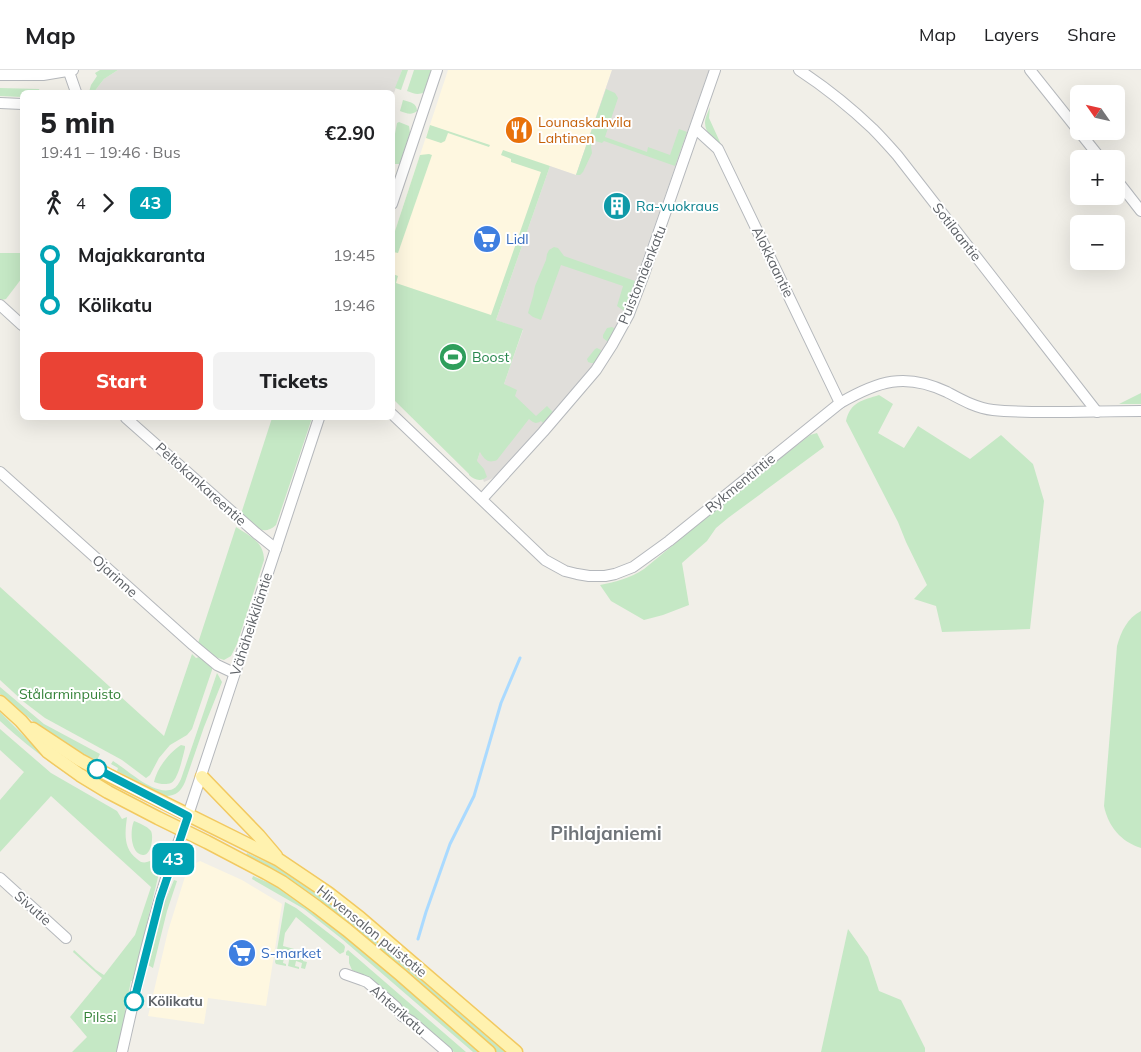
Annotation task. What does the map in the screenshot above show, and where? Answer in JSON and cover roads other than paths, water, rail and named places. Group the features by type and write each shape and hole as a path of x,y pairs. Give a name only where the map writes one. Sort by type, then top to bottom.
{"main road":[{"path":"0,702 20,721"},
{"name":"Hirvensalon puistotie","path":"20,721 88,764 188,816 279,860 328,893 360,918 516,1052"},
{"name":"Hirvensalon puistotie","path":"20,721 48,752 80,775 108,792 266,872 282,882 347,930 489,1052"},
{"path":"202,777 259,836 279,860"},
{"name":"Vähäheikkiläntie","path":"183,830 188,816"}],"street":[{"path":"395,195 437,70"},
{"name":"Puistomäenkatu","path":"482,500 596,370 612,345 644,277 716,70"},
{"name":"Sotilaantie","path":"799,70 841,101 873,129 897,155 1097,412"},
{"path":"1030,70 1094,150"},
{"path":"0,75 43,75 71,71 76,90"},
{"path":"0,103 20,104"},
{"name":"Alokkaantie","path":"696,129 718,149 840,403"},
{"path":"1125,191 1141,211"},
{"path":"0,305 20,323"},
{"name":"Rykmentintie","path":"395,417 545,560 565,571 605,576 633,568 840,403 878,384 908,380 919,382 983,408 1019,412 1141,411"},
{"name":"Peltokankareentie","path":"128,420 276,549"},
{"name":"Vähäheikkiläntie","path":"188,816 318,420"},
{"name":"Ojarinne","path":"0,472 216,665 234,673"},
{"path":"122,1052 155,914 183,830"},
{"name":"Sivutie","path":"0,878 66,938"},
{"name":"Ahterikatu","path":"345,974 367,982 396,1007 402,1016 411,1021 447,1052"}],"waterway":[{"path":"418,939 450,844 474,796 501,703 520,658"}],"place":[{"name":"Lounaskahvila Lahtinen","path":"519,130"},
{"name":"Ra-vuokraus","path":"617,206"},
{"name":"Lidl","path":"487,239"},
{"name":"Boost","path":"453,357"},
{"name":"S-market","path":"242,953"},
{"name":"Kölikatu","path":"134,1001"}],"district":[{"name":"Pihlajaniemi","path":"606,833"}],"park label":[{"name":"Stålarminpuisto","path":"70,694"},
{"name":"Pilssi","path":"100,1017"}]}
